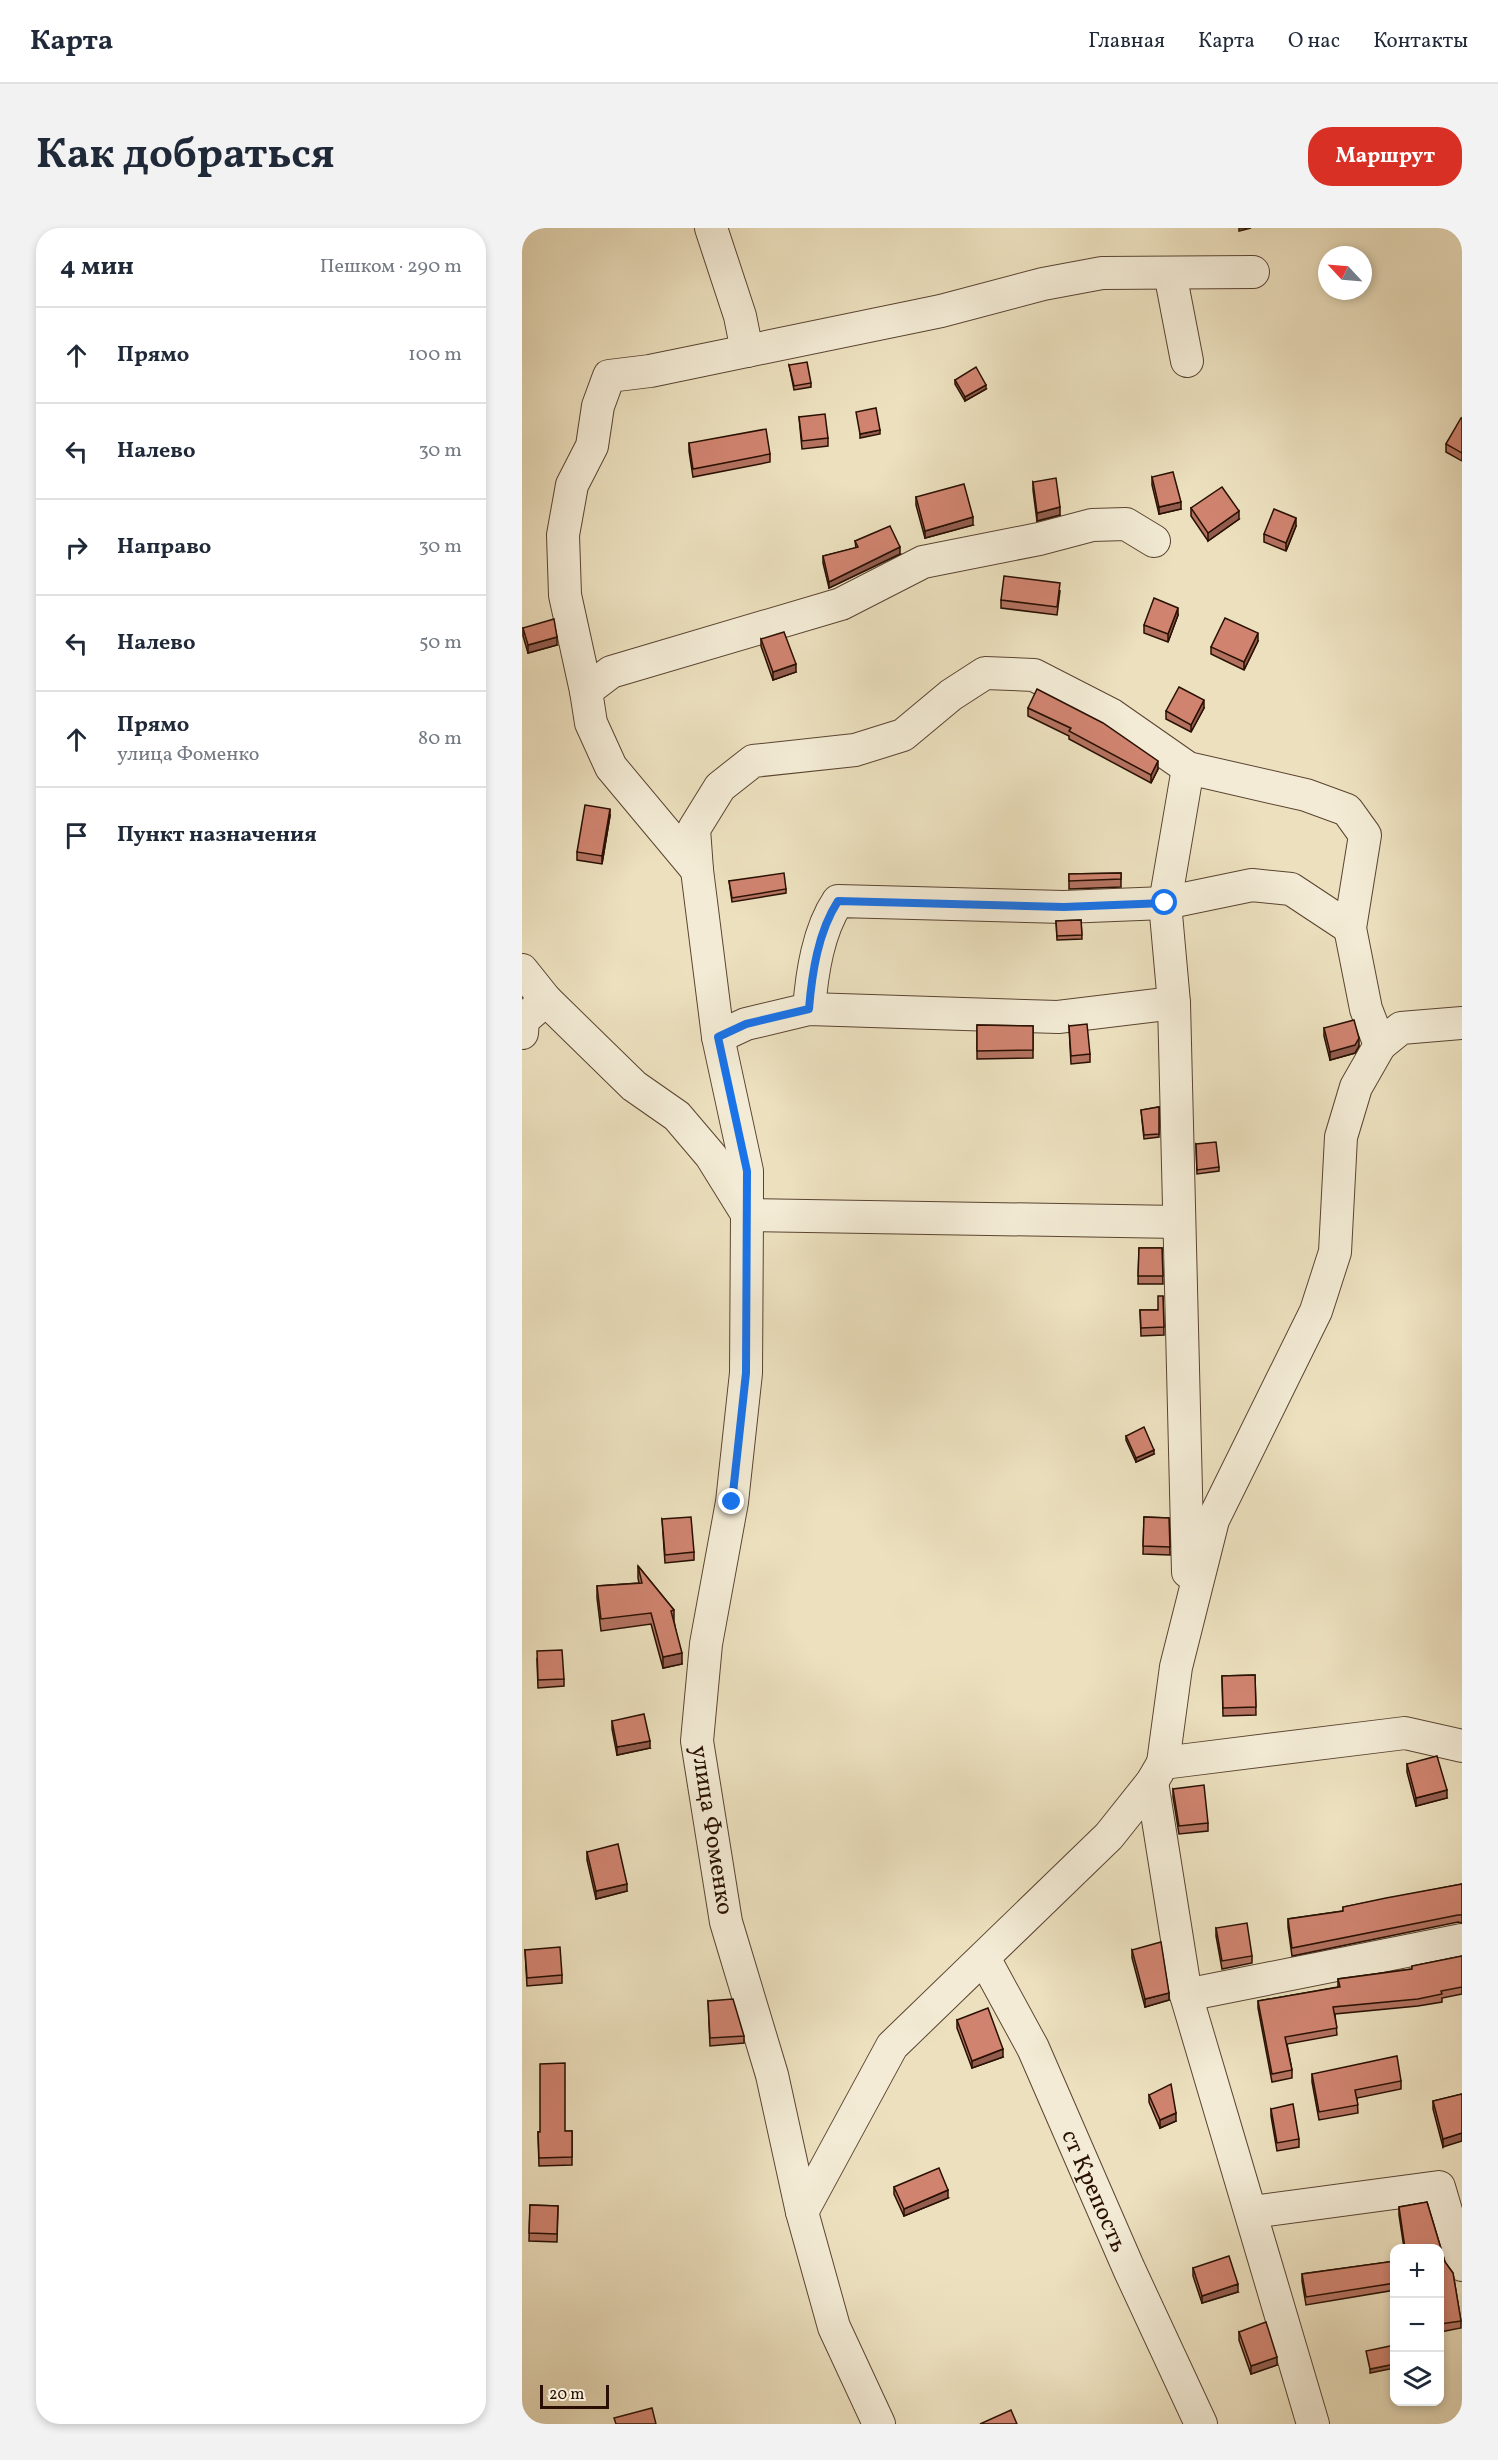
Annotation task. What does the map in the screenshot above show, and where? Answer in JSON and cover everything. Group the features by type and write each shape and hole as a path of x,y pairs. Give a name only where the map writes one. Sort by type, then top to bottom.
{"street":[{"path":"711,228 740,316 747,351"},
{"path":"697,870 611,767 591,723 565,595 563,535 572,484 592,446 598,406 609,376 650,371 941,311 1043,284 1092,274 1253,272"},
{"path":"1170,273 1187,361"},
{"path":"586,691 611,672 841,604 923,562 1039,539 1092,525 1126,524 1154,541"},
{"name":"улица Фоменко","path":"879,2424 834,2327 802,2212 772,2075 726,1922 698,1741 706,1644 732,1502 746,1373 747,1171 718,1037 694,829 720,787 753,761 855,750 903,735 951,695 985,673 1034,675 1112,715 1188,768"},
{"path":"1189,1605 1174,1003 1165,903 1188,768 1306,795 1347,810 1365,835 1350,928 1365,1009 1380,1045"},
{"path":"809,1009 811,986 826,919 838,901 1064,907 1165,903 1252,885 1291,888 1350,928"},
{"path":"522,970 546,1000 634,1086 677,1116 711,1156 747,1215 1179,1222"},
{"path":"522,1033 523,1020 546,1000"},
{"path":"718,1037 746,1024 809,1009 1058,1017 1174,1003"},
{"path":"1313,2424 1186,1995 1157,1773 1189,1605 1213,1520 1316,1311 1335,1252 1341,1137 1356,1088 1380,1045 1401,1028 1462,1023"},
{"path":"802,2212 892,2046 1109,1836 1157,1773 1405,1733 1462,1746"},
{"path":"1186,1995 1462,1940"},
{"name":"ст Крепость","path":"984,1958 1034,2048 1129,2269 1201,2424"},
{"path":"1252,2212 1450,2185 1462,2265"}],"building":[{"path":"807,362 811,383 794,386 789,365"},
{"path":"976,367 986,385 965,397 955,380"},
{"path":"876,408 880,430 860,434 856,412"},
{"path":"825,414 828,438 802,441 799,417"},
{"path":"1462,418 1462,453 1446,444"},
{"path":"766,429 770,454 693,469 689,443"},
{"path":"1173,472 1181,502 1159,507 1152,477"},
{"path":"1056,478 1060,507 1037,513 1033,482"},
{"path":"964,484 973,517 925,531 916,497"},
{"path":"1222,487 1239,511 1208,533 1191,508"},
{"path":"1274,509 1296,518 1286,543 1264,534"},
{"path":"890,526 900,547 829,582 823,556 858,547 855,541"},
{"path":"1004,576 1060,583 1057,607 1001,600"},
{"path":"1154,598 1178,608 1168,634 1144,625"},
{"path":"1225,618 1258,633 1244,662 1211,647"},
{"path":"554,619 557,637 528,645 523,628"},
{"path":"784,632 796,664 773,672 761,639"},
{"path":"1179,687 1204,700 1191,725 1166,711"},
{"path":"1037,689 1103,723 1158,761 1151,775 1069,731 1071,728 1028,708"},
{"path":"585,805 610,809 602,856 577,852"},
{"path":"784,873 786,889 732,898 729,881"},
{"path":"1121,873 1121,879 1069,881 1069,874"},
{"path":"1081,920 1082,935 1057,936 1056,921"},
{"path":"1354,1020 1359,1038 1355,1045 1330,1052 1324,1028"},
{"path":"1087,1024 1090,1054 1071,1056 1069,1026"},
{"path":"977,1025 1033,1026 1033,1050 977,1051"},
{"path":"1159,1107 1159,1134 1144,1135 1141,1110"},
{"path":"1216,1142 1219,1167 1197,1170 1196,1144"},
{"path":"1139,1248 1162,1248 1163,1276 1138,1276"},
{"path":"1158,1296 1163,1296 1164,1327 1141,1328 1140,1310 1158,1310"},
{"path":"1144,1427 1154,1450 1136,1458 1126,1436"},
{"path":"691,1517 694,1552 665,1555 662,1519"},
{"path":"1144,1517 1169,1518 1170,1547 1143,1546"},
{"path":"638,1566 674,1610 671,1611 682,1653 663,1657 651,1613 601,1619 597,1586 642,1583"},
{"path":"562,1650 564,1679 538,1680 537,1651"},
{"path":"1255,1675 1256,1707 1223,1708 1222,1676"},
{"path":"644,1714 650,1741 617,1747 612,1721"},
{"path":"1437,1756 1447,1790 1416,1798 1407,1764"},
{"path":"1204,1785 1208,1823 1179,1826 1173,1789"},
{"path":"618,1844 627,1884 596,1891 587,1852"},
{"path":"1462,1884 1462,1915 1292,1948 1288,1919 1343,1911 1343,1907"},
{"path":"1247,1923 1252,1956 1222,1961 1216,1928"},
{"path":"1161,1942 1169,1993 1145,1999 1132,1950"},
{"path":"560,1947 562,1975 527,1978 525,1950"},
{"path":"1462,1956 1462,1987 1418,1999 1333,2007 1337,2028 1285,2037 1292,2070 1272,2074 1258,2001 1340,1987 1338,1979 1412,1969 1412,1966"},
{"path":"733,1999 744,2036 710,2038 708,2001"},
{"path":"988,2008 1003,2049 972,2061 957,2020"},
{"path":"1397,2056 1401,2081 1355,2090 1358,2105 1319,2112 1312,2074"},
{"path":"565,2063 565,2131 572,2131 572,2157 539,2158 540,2064"},
{"path":"1171,2084 1176,2113 1160,2120 1149,2095"},
{"path":"1462,2094 1462,2133 1443,2139 1433,2101"},
{"path":"1293,2104 1299,2139 1277,2143 1271,2109"},
{"path":"939,2168 948,2190 904,2209 894,2187"},
{"path":"1427,2202 1440,2244 1404,2244 1399,2207"},
{"path":"530,2205 558,2206 557,2234 529,2233"},
{"path":"1229,2256 1238,2284 1202,2296 1193,2268"},
{"path":"1444,2259 1453,2273 1461,2321 1444,2323"},
{"path":"1390,2262 1390,2284 1306,2297 1302,2274"},
{"path":"1266,2322 1277,2357 1251,2366 1239,2332"},
{"path":"1390,2346 1390,2365 1370,2369 1366,2351"},
{"path":"652,2408 656,2424 616,2424 614,2418"},
{"path":"1011,2410 1017,2424 980,2424"}],"route":[{"path":"732,1502 746,1373 747,1171 718,1037 746,1024 809,1009 811,986 826,919 838,901 1064,907 1165,903"}]}
